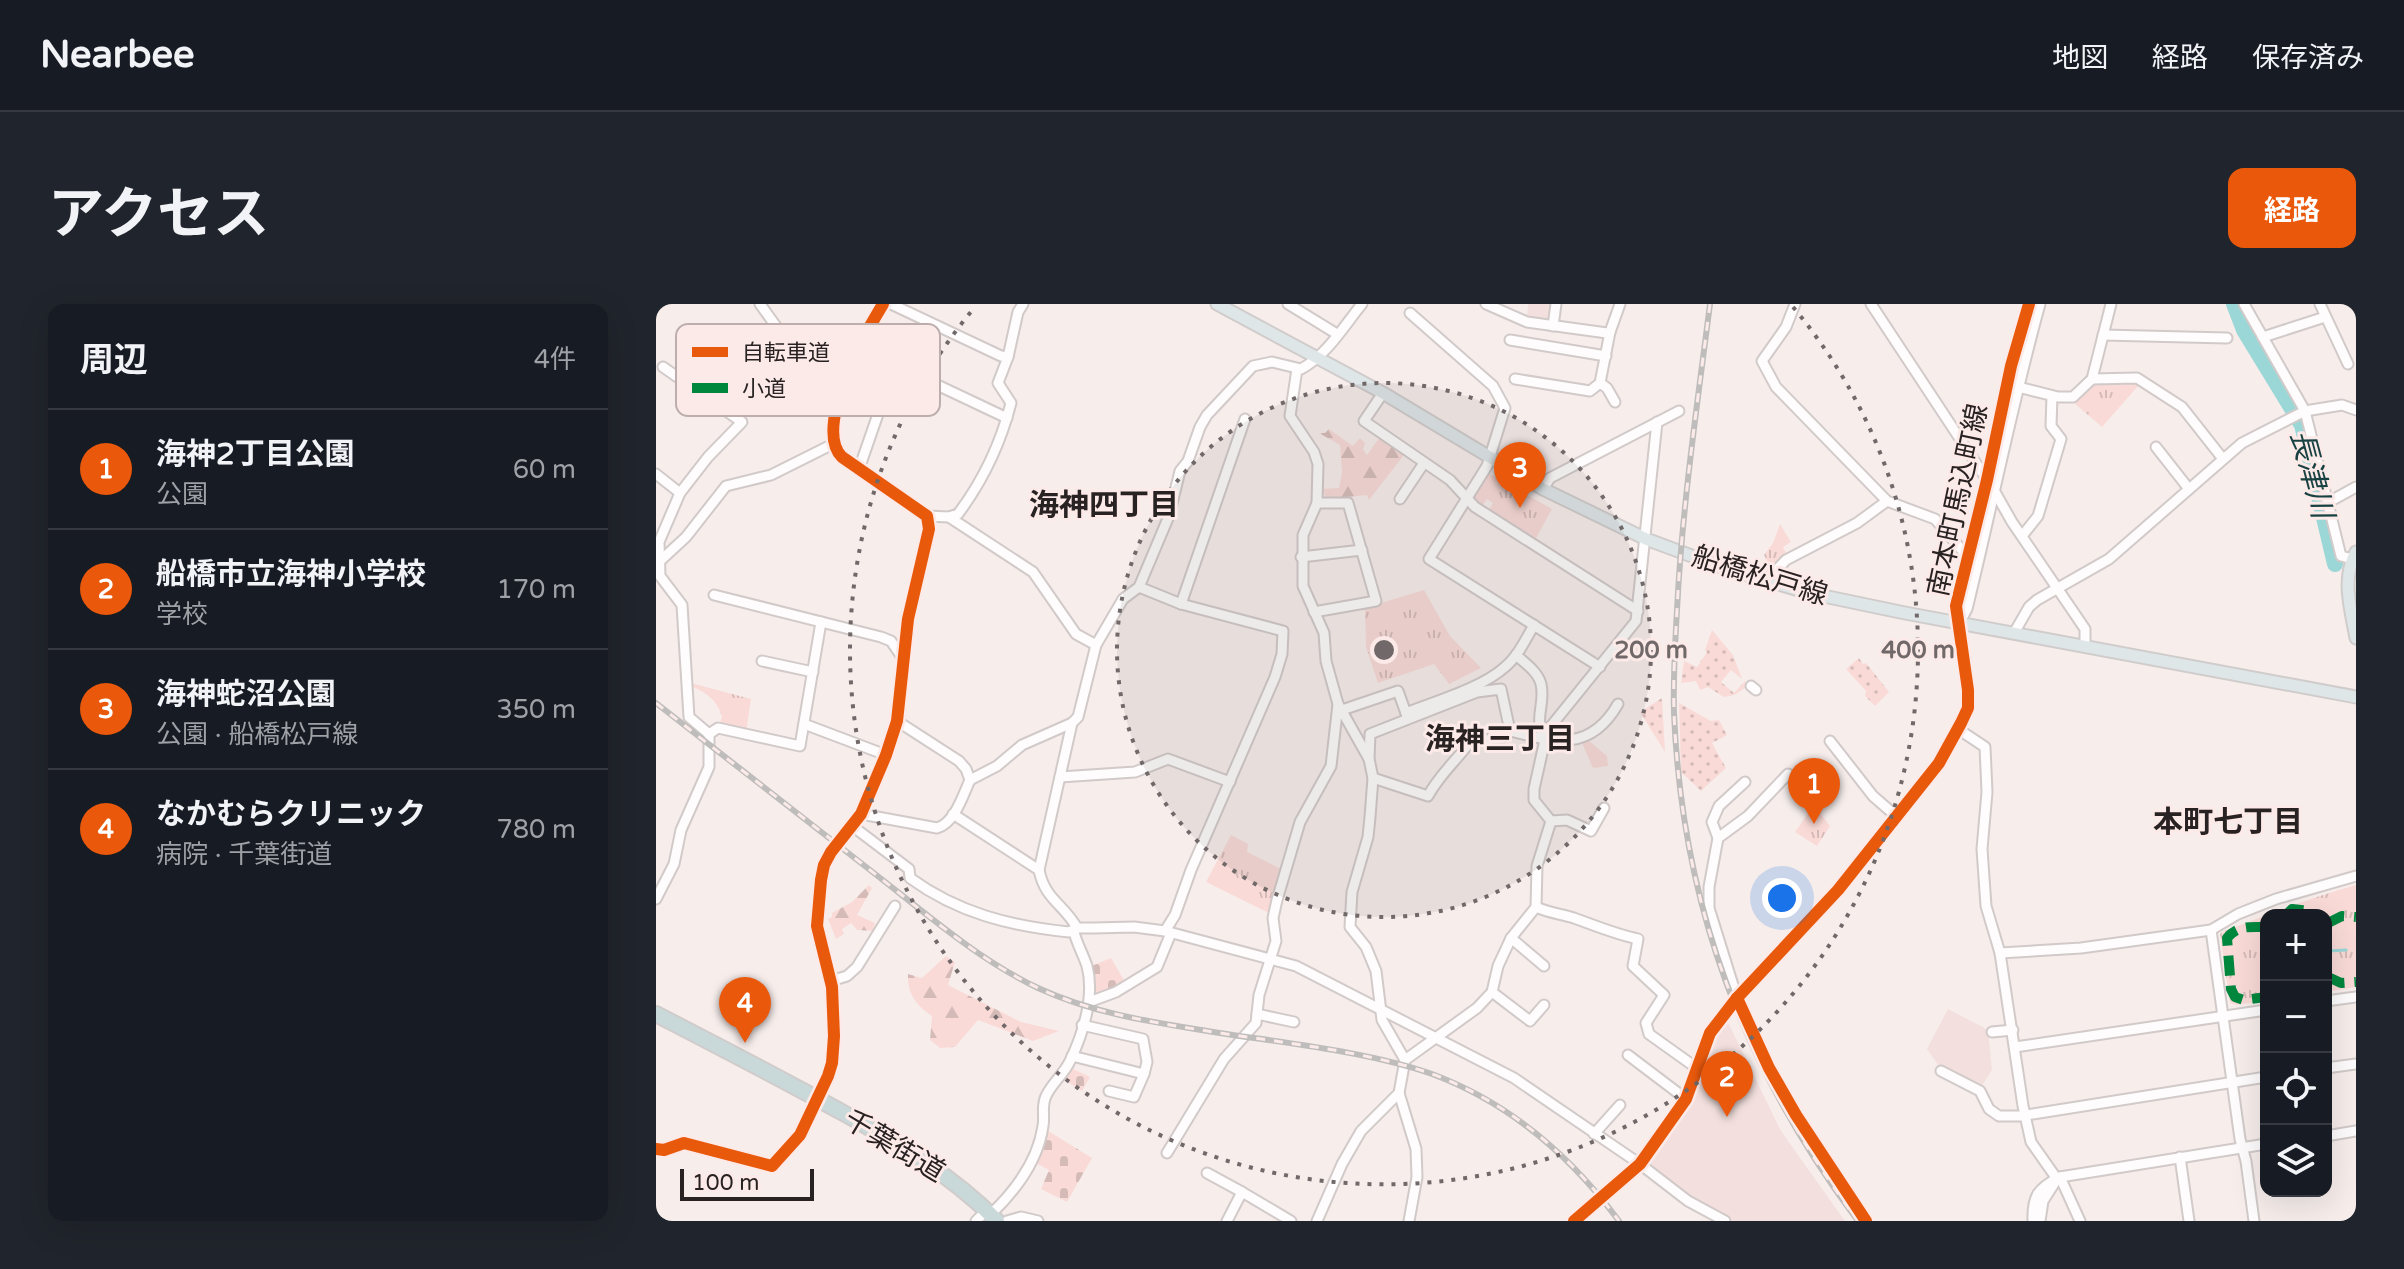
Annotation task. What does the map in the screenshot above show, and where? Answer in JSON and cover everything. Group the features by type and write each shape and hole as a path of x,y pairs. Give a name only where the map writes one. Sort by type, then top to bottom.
{"highway":[{"name":"千葉街道","path":"656,1014 818,1099 925,1161 962,1187 988,1217"}],"main road":[{"name":"船橋松戸線","path":"1224,305 1383,393 1543,489 1646,539 1766,581 1839,600 1959,624 2356,697"},
{"path":"2349,559 2348,591 2356,638"}],"street":[{"path":"760,304 774,324"},
{"path":"871,324 883,304"},
{"path":"891,304 933,324"},
{"path":"836,416 833,444 839,455 927,516 949,517 958,514 968,501 1007,418 1011,403 998,383 1023,304"},
{"path":"1288,304 1337,334"},
{"path":"861,814 937,828 944,826 970,780 997,766 1022,745 1072,723 1078,717 1096,645 1123,599 1139,587 1169,516 1180,471 1193,451 1207,415 1253,366 1272,362 1297,369 1309,365 1362,304"},
{"path":"1486,304 1527,322 1610,332"},
{"path":"1553,326 1556,304"},
{"path":"1515,379 1590,391 1600,383 1610,332 1620,304"},
{"path":"1795,304 1786,327 1762,361 1763,366 1785,397 1887,501 1935,519 1968,557"},
{"path":"1871,304 2085,629 2085,647"},
{"name":"南本町馬込町線","path":"1959,624 1967,609 1995,492 2029,304"},
{"name":"南本町馬込町線","path":"1958,729 1968,708 1956,606 2012,386 2040,304"},
{"path":"2012,386 2052,396 2073,397 2092,379 2111,304"},
{"path":"2244,304 2300,414 2327,503 2349,559"},
{"path":"2320,304 2348,364"},
{"path":"1410,313 1498,392 1505,408 1490,458 1429,559 1600,667"},
{"path":"2263,337 2325,317"},
{"path":"940,327 1008,357"},
{"path":"2103,335 2227,338"},
{"path":"1510,340 1606,356"},
{"path":"663,367 676,376"},
{"path":"1297,369 1290,416 1314,452 1318,464 1317,503 1303,535 1303,586 1324,633 1326,661 1340,707 1369,759"},
{"path":"2092,379 2137,378 2182,407 2223,459"},
{"path":"1600,383 1615,402"},
{"path":"940,386 1007,418"},
{"path":"1383,393 1364,421 1450,480 1475,507 1638,611"},
{"path":"2022,536 2037,519 2061,439 2051,426 2052,396"},
{"path":"2014,633 2029,607 2049,592 2109,559 2242,443 2300,414 2342,405 2356,410"},
{"path":"1543,489 1550,478 1679,411"},
{"path":"656,899 674,864 681,830 709,767 709,734 689,717 682,605 660,576 659,542 680,493 708,457 742,422 733,416"},
{"path":"859,469 877,416"},
{"path":"1181,604 1245,419"},
{"path":"1551,821 1534,800 1547,731 1636,621 1657,422"},
{"path":"660,561 686,537 726,486 771,475 833,444"},
{"path":"2156,447 2189,489"},
{"path":"1400,499 1424,463"},
{"path":"656,474 680,493"},
{"path":"2327,503 2356,487"},
{"path":"1766,581 1786,560 1857,523 1887,501"},
{"path":"1314,612 1376,601 1348,503 1317,503"},
{"path":"656,1149 664,1150 684,1143 772,1166 800,1135 818,1099 832,1063 834,1036 831,981 819,938 817,902 824,865 861,814 897,721 912,597 929,529 927,516"},
{"path":"949,517 1033,572 1076,634 1096,645"},
{"path":"1301,557 1362,550"},
{"path":"1089,1002 1116,992 1157,967 1196,858 1275,677 1282,654 1283,631 1181,604 1139,587"},
{"path":"714,595 881,637 891,641 904,660"},
{"path":"709,734 718,728 797,747 801,743 821,622"},
{"path":"1409,1221 1417,1177 1416,1149 1399,1093 1405,1060 1382,1020 1376,971 1366,947 1350,927 1352,892 1368,837 1373,778 1369,759 1370,734 1490,678 1516,655 1534,625"},
{"path":"1516,655 1537,675 1541,684 1539,728 1546,740"},
{"path":"762,661 813,672"},
{"path":"1407,716 1477,692 1501,689 1510,731"},
{"path":"1340,707 1398,691 1407,716"},
{"path":"1510,731 1546,740 1580,739 1608,722 1618,704"},
{"path":"1167,1153 1224,1059 1256,1023 1259,995 1276,941 1273,918 1277,900 1300,822 1331,766 1340,707"},
{"path":"897,721 959,761 970,780"},
{"path":"988,1217 1015,1187 1035,1157 1043,1125 1044,1099 1072,1056 1089,1002 1087,966 1070,916 1045,891 1039,870 1072,723"},
{"path":"804,724 886,755"},
{"path":"1574,1221 1640,1164 1686,1099 1710,1033 1737,998 1841,892 1939,763 1958,729 1985,747 1987,792 1983,876 1986,906 2000,953 2033,1148 2058,1178 2080,1221"},
{"path":"1373,778 1428,796 1439,776 1456,761 1470,742 1502,738 1510,731"},
{"path":"1830,741 1841,751 1873,796 1896,816"},
{"path":"1060,777 1135,772 1168,759 1230,782"},
{"path":"1718,838 1748,816 1788,774"},
{"path":"1745,782 1716,810 1712,822 1718,838 1709,887 1709,908 1737,998 1769,1068 1866,1221"},
{"path":"1551,821 1567,820 1591,831 1604,808"},
{"path":"953,814 1039,870"},
{"path":"1405,1060 1477,1008 1492,992 1498,966 1511,938 1536,907 1537,866 1551,821"},
{"path":"851,825 909,869 910,878 970,912 1012,924 1075,930 1134,927 1168,932 1272,958 1321,977 1436,1040 1514,1078 1640,1164 1688,1201 1725,1221"},
{"path":"2000,953 2081,948 2211,930 2238,914 2276,899 2356,876"},
{"path":"831,981 847,976 857,967 895,906"},
{"path":"1536,907 1607,933 1638,939 1633,966 1664,995 1646,1028 1649,1034 1698,1069"},
{"path":"2211,930 2254,1221"},
{"path":"1511,938 1544,966"},
{"path":"1492,992 1530,1021 1544,1005"},
{"path":"2332,1000 2356,997"},
{"path":"2015,1047 2260,1011"},
{"path":"1257,1014 1294,1022"},
{"path":"1082,1025 1143,1039 1147,1062 1134,1097 1109,1091"},
{"path":"1992,1032 2013,1030"},
{"path":"1628,1055 1686,1099"},
{"path":"1072,1056 1144,1074"},
{"path":"2332,1067 2356,1064"},
{"path":"1941,1071 1980,1091 1989,1109 1999,1116 2025,1115 2260,1078"},
{"path":"1317,1221 1342,1164 1361,1131 1399,1093"},
{"path":"1594,1134 1620,1105"},
{"path":"2332,1135 2356,1131"},
{"path":"2033,1221 2035,1199 2047,1183 2058,1178 2260,1145"},
{"path":"2180,1157 2189,1221"},
{"path":"1207,1173 1291,1221"},
{"path":"2040,1221 2041,1209 2058,1178"},
{"path":"1227,1221 1242,1192"},
{"path":"2041,1209 2049,1221"},
{"path":"1007,1221 1021,1217 1038,1221"}],"shaded area":[{"path":"1528,304 1552,304 1551,316 1544,321 1527,318"},
{"path":"1948,1009 1991,1034 1992,1070 1980,1089 1941,1069 1927,1049"},
{"path":"1726,1018 1781,1131 1845,1221 1733,1221 1701,1206 1647,1166 1646,1162 1689,1103 1716,1031"}],"green space":[{"path":"2094,381 2134,381 2139,385 2102,427 2073,402"},
{"path":"1329,429 1353,446 1360,438 1365,443 1363,449 1367,455 1380,437 1404,455 1369,500 1367,495 1327,499 1321,489 1339,488 1342,472 1340,445 1319,433"},
{"path":"1488,473 1552,509 1535,540 1489,510 1493,503 1487,499 1482,506 1475,502 1473,497"},
{"path":"1780,524 1791,542 1783,547 1787,555 1770,567 1764,555 1773,543"},
{"path":"1424,590 1450,636 1481,668 1449,684 1434,664 1378,683 1366,647 1365,608"},
{"path":"1712,630 1733,655 1742,679 1731,670 1721,682 1734,693 1745,681 1745,688 1734,695 1724,697 1708,687 1700,690 1696,681 1681,683 1684,661 1697,667 1707,652"},
{"path":"1859,658 1889,692 1875,706 1846,669"},
{"path":"691,683 751,699 746,732 719,725 722,717 718,706"},
{"path":"1662,698 1665,752 1640,712"},
{"path":"1679,703 1711,721 1719,720 1727,735 1712,743 1726,768 1701,791 1681,772"},
{"path":"1588,740 1607,756 1608,766 1593,768 1582,743"},
{"path":"1814,805 1830,826 1817,846 1795,832"},
{"path":"1231,835 1248,844 1247,852 1283,870 1269,913 1206,882"},
{"path":"869,885 872,888 857,915 875,923 873,931 857,930 851,923 842,929 844,934 836,939 828,919"},
{"path":"2356,885 2356,987 2332,991 2332,909 2284,909"},
{"path":"2260,917 2260,1002 2230,1003 2222,932"},
{"path":"946,956 955,962 948,985 1021,1022 1059,1031 1033,1041 978,1020 955,1047 940,1048 930,1040 932,1016 914,999 908,974 922,978"},
{"path":"1111,958 1125,982 1092,999 1089,967"},
{"path":"1071,1068 1090,1077 1082,1091 1064,1080"},
{"path":"1045,1129 1092,1158 1067,1202 1041,1189 1049,1170 1034,1162"}],"waterway":[{"name":"長津川","path":"2234,304 2244,330 2302,425 2335,564"},
{"path":"2332,951 2346,950"}],"railway":[{"path":"1710,304 1679,572 1674,662 1679,784 1705,918 1726,982 1751,1043 1782,1104 1817,1163 1858,1221"},
{"path":"656,703 951,934 1015,976 1058,996 1118,1015 1348,1053 1432,1074 1487,1100 1536,1134 1580,1174 1619,1221"}],"marked path":[{"path":"2332,921 2342,916 2356,917"},
{"path":"2260,927 2240,929 2227,938 2231,989 2235,997 2244,1000 2260,998"},
{"path":"2332,979 2341,983 2356,982"}],"cycle path":[{"path":"872,324 883,304"},
{"path":"1574,1221 1640,1164 1686,1099 1710,1033 1737,998 1838,890 1939,763 1961,723 1968,708 1968,690 1956,606 2011,366 2029,304"},
{"path":"656,1149 664,1150 684,1143 772,1166 800,1135 832,1063 832,987 817,926 821,880 831,852 861,814 897,721 908,619 929,529 927,516 842,457 835,443 835,416"},
{"path":"1737,998 1769,1068 1796,1115 1866,1221"}],"place":[{"name":"海神蛇沼公園","path":"1520,508"},
{"name":"海神2丁目公園","path":"1814,824"},
{"name":"なかむらクリニック","path":"745,1043"},
{"name":"船橋市立海神小学校","path":"1727,1117"}],"district":[{"name":"海神四丁目","path":"1104,505"},
{"name":"海神三丁目","path":"1500,739"},
{"name":"本町七丁目","path":"2228,822"}]}
